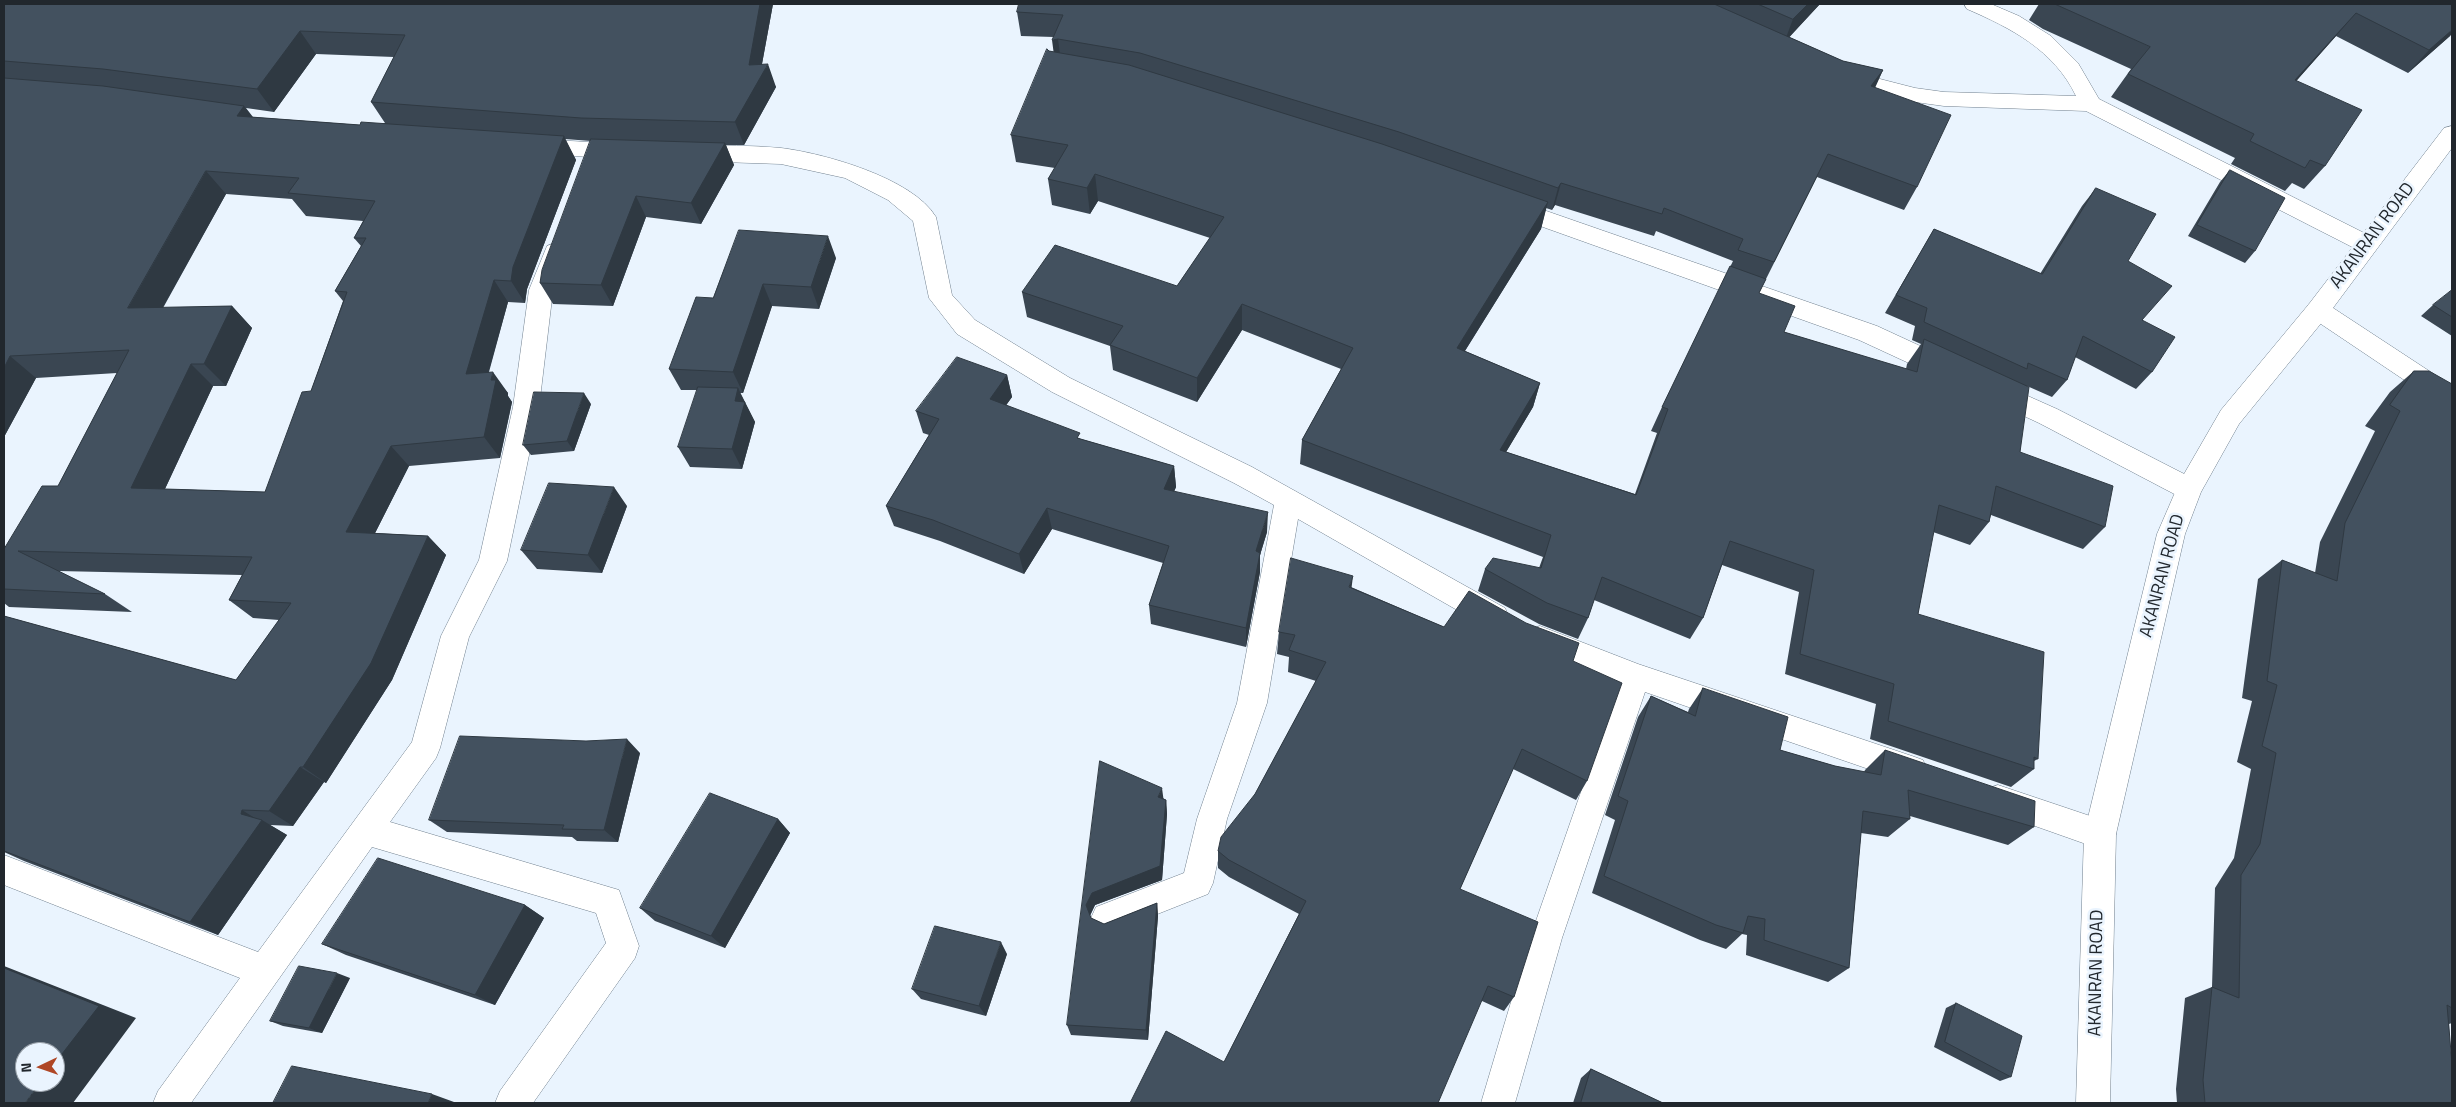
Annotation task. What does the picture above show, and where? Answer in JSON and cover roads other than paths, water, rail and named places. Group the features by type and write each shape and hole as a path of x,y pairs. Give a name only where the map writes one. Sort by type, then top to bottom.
{"street":[{"path":"1974,4 2014,21 2054,49 2081,81 2090,104"},
{"path":"1825,71 1915,96 1944,99 2090,104 2366,244"},
{"name":"AKANRAN ROAD","path":"2094,1103 2100,834 2171,534 2189,490 2230,417 2318,310 2366,244 2452,133"},
{"path":"516,145 593,151 642,152"},
{"path":"582,179 593,151"},
{"path":"672,153 781,156 851,172 896,194 924,217 941,298 966,327 1061,385 1243,475 1528,635 1636,676 1939,779"},
{"path":"1491,200 1868,333 2048,416 2189,490"},
{"path":"170,1103 425,748 455,636 493,561 526,407 541,290 565,225"},
{"path":"2318,310 2452,399"},
{"path":"1107,918 1197,882 1212,819 1252,703 1288,500"},
{"path":"1498,1103 1546,938 1636,676"},
{"path":"1977,792 2100,834"},
{"path":"365,830 608,901 623,946 586,1001 512,1103"},
{"path":"4,870 264,971"}]}
